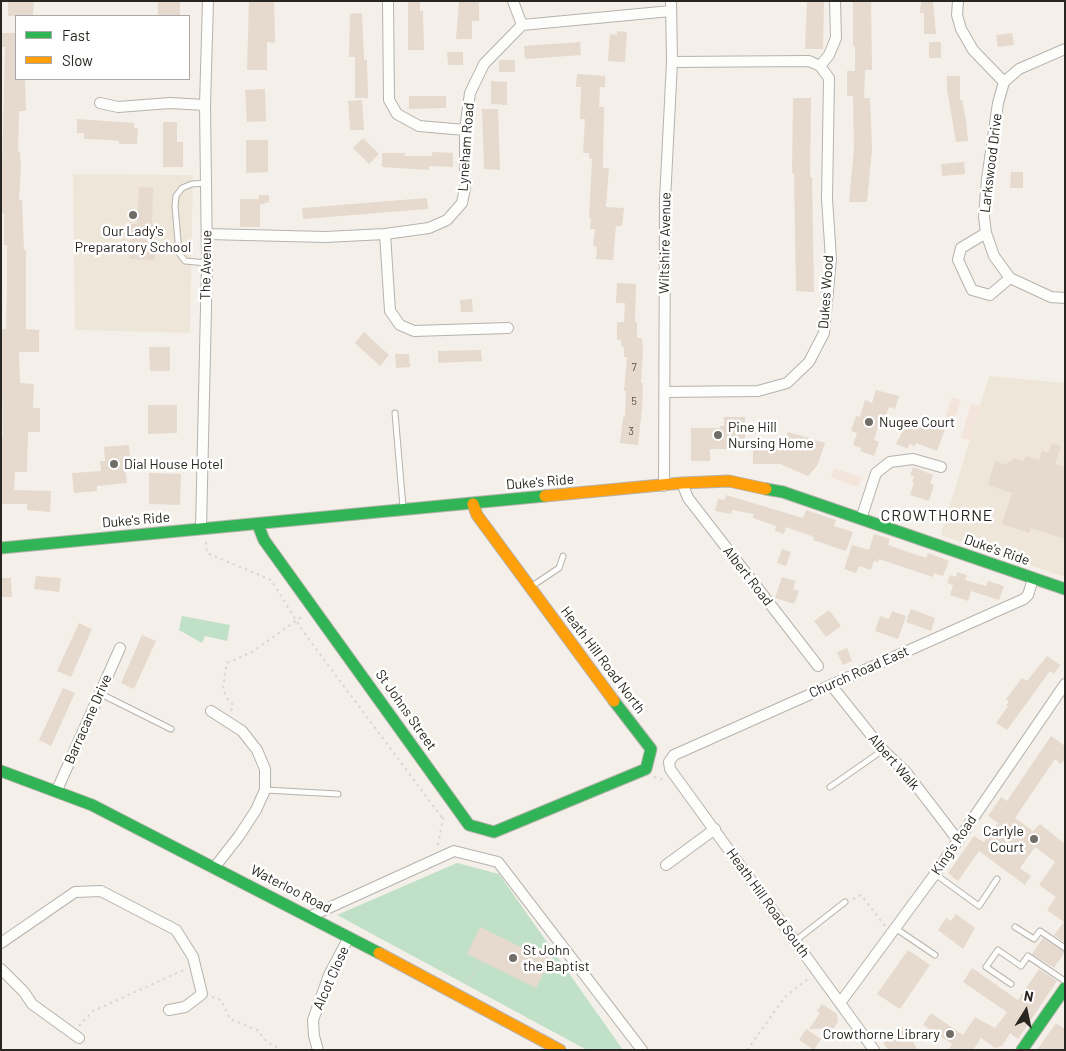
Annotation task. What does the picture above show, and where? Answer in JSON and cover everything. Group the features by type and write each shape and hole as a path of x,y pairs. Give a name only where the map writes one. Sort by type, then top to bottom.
{"street":[{"name":"The Avenue","path":"203,529 207,263 205,105 208,1"},
{"path":"388,1 389,100 397,114 419,126 465,130"},
{"path":"513,1 522,25 671,6"},
{"path":"672,62 809,61 820,66 829,55 836,38 835,1"},
{"path":"958,1 957,15 961,29 973,50 1004,82 1019,69 1065,49"},
{"name":"Wiltshire Avenue","path":"664,486 665,200 672,62 671,6"},
{"name":"Lyneham Road","path":"207,234 325,237 385,234 429,228 447,220 462,203 465,188 465,130 470,93 484,64 522,25"},
{"name":"Dukes Wood","path":"664,392 758,392 787,383 809,362 824,333 830,259 827,199 829,78 820,66"},
{"name":"Larkswood Drive","path":"1004,82 998,103 987,179 986,233 994,256 1010,278 1051,297 1065,298"},
{"path":"100,103 118,107 170,103 205,105"},
{"path":"986,233 961,248 958,260 972,290 990,295 1010,278"},
{"path":"385,234 390,311 400,325 414,331 508,328"},
{"path":"861,519 876,473 890,462 913,459 941,467"},
{"name":"Duke's Ride","path":"1,548 682,483 729,481 759,486 1065,589"},
{"name":"Albert Road","path":"682,483 688,498 818,666"},
{"name":"Heath Hill Road North","path":"473,504 477,515 531,586 559,629 651,749 646,769 638,774"},
{"name":"St Johns Street","path":"258,524 264,540 469,825 494,832 569,800 638,774"},
{"name":"Church Road East","path":"674,755 1024,600 1028,595 1033,579"},
{"name":"Barracane Drive","path":"57,790 120,648"},
{"name":"King's Road","path":"840,1003 934,874 1065,684"},
{"name":"Albert Walk","path":"830,685 883,750 905,771 957,839"},
{"path":"211,711 225,718 242,731 257,750 265,769 265,790 239,836 214,868"},
{"name":"Heath Hill Road South","path":"674,755 669,762 670,769 840,1003 869,1048"},
{"name":"Waterloo Road","path":"1,771 57,790 92,805 311,916 560,1050"},
{"path":"666,865 715,830"},
{"path":"311,916 454,851 498,862 642,1050"},
{"path":"1,943 76,892 101,891 176,930 193,957 202,994 185,1007 169,1010"},
{"name":"Alcot Close","path":"318,1050 314,1036 313,1020 329,975 349,937"},
{"path":"1,969 24,992 32,1004 75,1036"},
{"path":"1022,1050 1065,988"}],"lane":[{"path":"206,183 192,184 182,188 176,196 175,206 179,252 184,261 207,263"},
{"path":"395,413 404,510"},
{"path":"531,586 559,568 563,556"},
{"path":"99,692 171,729"},
{"path":"830,787 883,750"},
{"path":"265,790 338,794"},
{"path":"934,874 980,906 997,880"},
{"path":"795,941 845,902"},
{"path":"1015,927 1034,939 1040,932 1065,948"},
{"path":"893,931 935,955"},
{"path":"1011,984 986,967 998,950 1022,966 1028,956 1065,981"}],"path":[{"path":"203,529 207,553 271,580 298,620 302,630 443,819"},
{"path":"225,718 233,705 226,697 223,687 227,663 252,652 313,608"},
{"path":"638,774 680,783"},
{"path":"442,856 438,849 445,806 451,800"},
{"path":"845,902 861,895 893,931"},
{"path":"460,996 482,961"},
{"path":"75,1036 94,1011 195,965"},
{"path":"747,1050 785,997 817,972"},
{"path":"202,994 221,1000 230,1019 257,1030 267,1042 282,1050"}],"shaded area":[{"name":"Our Lady's Preparatory School","path":"73,174 193,175 190,333 75,330"},
{"path":"989,376 1065,383 1065,577 941,535"},
{"path":"952,397 961,400 953,424 944,421"},
{"path":"971,403 980,406 970,440 961,438"},
{"path":"834,468 862,478 858,487 831,477"}],"green space":[{"path":"182,616 230,625 227,641 205,636 202,643 179,630"},
{"path":"457,863 499,874 623,1050 587,1050 337,915"}],"building":[{"path":"8,1 34,1 33,15 8,16"},
{"path":"158,1 180,1 180,15 158,15"},
{"path":"249,1 274,1 275,43 267,42 267,70 247,70"},
{"path":"408,1 420,1 420,11 423,11 424,50 408,50"},
{"path":"459,1 479,1 479,21 472,21 472,39 456,39"},
{"path":"807,1 824,1 823,49 805,49"},
{"path":"853,1 871,1 872,70 865,70 864,98 870,98 872,150 867,202 849,202 854,149 853,96 847,96 847,71 855,71"},
{"path":"921,1 933,1 936,34 924,34 924,13 920,13"},
{"path":"362,13 364,60 367,60 368,98 355,98 355,57 349,57 350,14"},
{"path":"617,31 627,32 625,62 608,61 610,34 617,35"},
{"path":"1,33 15,33 15,80 25,80 26,111 19,111 18,152 20,152 21,167 19,200 22,200 24,250 26,250 26,329 39,330 39,352 19,352 20,383 34,384 33,408 40,408 40,432 28,432 27,472 15,472 14,490 51,491 50,512 27,510 27,504 1,504 1,437 3,437 1,329 6,329 7,245 4,245 4,213 1,213 5,47 1,47"},
{"path":"1012,33 1014,45 998,47 996,35"},
{"path":"580,42 581,55 525,59 524,46"},
{"path":"929,42 941,42 941,58 929,58"},
{"path":"447,52 463,52 463,65 448,65"},
{"path":"499,60 515,60 515,72 499,72"},
{"path":"577,74 605,76 605,87 600,87 599,107 604,107 603,168 609,168 606,207 624,208 622,226 616,226 613,260 596,259 597,247 593,246 595,229 590,229 591,218 589,218 592,159 589,158 589,153 583,153 585,119 580,119 581,87 576,87"},
{"path":"947,76 960,76 960,100 962,100 966,120 968,141 956,142 947,89"},
{"path":"491,81 507,82 507,105 491,104"},
{"path":"265,89 266,121 247,122 245,90"},
{"path":"409,96 446,96 446,108 409,109"},
{"path":"793,98 811,98 810,177 812,177 814,292 796,291 794,173 792,173"},
{"path":"362,100 364,130 350,130 348,101"},
{"path":"482,109 498,109 500,170 484,169"},
{"path":"77,119 134,123 134,128 138,128 137,144 119,144 119,141 112,140 84,139 84,133 77,133"},
{"path":"163,122 177,122 177,142 183,142 183,167 163,167"},
{"path":"363,138 379,154 369,164 353,148"},
{"path":"246,140 268,140 268,172 246,173"},
{"path":"432,152 453,153 453,167 429,166 429,170 382,167 382,153 405,153 405,156 432,156"},
{"path":"964,162 965,174 942,176 941,164"},
{"path":"1011,172 1023,172 1023,188 1010,188"},
{"name":"Our Lady's Preparatory School","path":"139,187 153,188 152,224 156,225 155,260 130,259 131,224 137,224"},
{"path":"259,195 269,195 269,202 260,205 260,227 240,227 240,199 259,199"},
{"path":"427,198 428,209 303,219 302,208"},
{"path":"617,283 636,284 635,322 637,322 637,338 642,338 643,349 642,409 638,445 620,443 623,417 625,417 626,391 624,391 627,357 624,357 624,347 622,347 621,340 617,340 617,322 624,322 625,303 616,303"},
{"path":"472,299 473,312 461,312 460,300"},
{"path":"364,332 389,355 380,366 355,343"},
{"path":"149,347 170,347 170,371 150,371"},
{"path":"481,350 482,361 438,363 438,351"},
{"path":"395,354 409,354 410,367 396,368"},
{"name":"Nugee Court","path":"876,390 899,396 895,409 889,407 883,424 879,424 874,440 879,442 874,456 860,451 861,448 853,445 857,433 851,431 856,416 860,417 865,400 872,403"},
{"path":"148,405 177,405 177,433 148,434"},
{"name":"Nugee Court","path":"924,416 937,420 935,426 945,429 937,451 916,443 915,446 909,444 908,449 896,444 907,423 920,428"},
{"name":"Pine Hill Nursing Home","path":"724,417 745,417 745,449 710,449 710,461 691,461 691,428 720,428 720,426 724,426"},
{"name":"Pine Hill Nursing Home","path":"788,432 825,443 817,466 808,476 780,464 753,464 753,442 785,444"},
{"path":"1052,443 1061,446 1055,464 1065,467 1065,539 1031,528 1029,533 1002,524 1012,493 988,485 995,461 1005,465 1014,458 1024,461 1026,456 1039,460 1042,451 1048,453"},
{"name":"Dial House Hotel","path":"129,445 130,457 127,458 128,467 125,467 127,483 97,486 97,491 74,493 72,473 101,471 100,461 105,461 104,447"},
{"name":"Nugee Court","path":"913,467 933,475 930,483 934,485 929,501 910,495 914,483 912,482 914,476 910,475"},
{"path":"149,473 181,474 180,505 149,504"},
{"path":"726,495 803,518 806,510 836,520 834,526 853,532 846,551 813,540 814,537 786,527 784,534 775,531 776,526 753,518 754,514 732,510 731,514 715,511 718,499 725,500"},
{"path":"874,534 890,539 888,545 926,558 928,553 949,561 943,576 934,573 933,577 879,559 878,562 874,561 871,570 859,566 856,573 844,569 852,545 869,550"},
{"path":"782,549 791,552 786,566 777,563"},
{"path":"957,572 967,575 965,580 986,586 988,581 1004,586 999,600 971,591 968,601 950,595 953,585 947,583 950,575 956,577"},
{"path":"36,576 61,578 59,592 34,589"},
{"path":"782,577 796,581 793,589 799,591 794,604 775,598"},
{"path":"1,578 11,578 12,597 1,597"},
{"path":"911,609 935,618 931,631 906,622"},
{"path":"829,610 841,626 826,637 814,621"},
{"path":"892,611 906,616 898,639 875,631 880,616 889,619"},
{"path":"79,623 92,629 71,677 57,671"},
{"path":"142,635 156,641 134,689 121,683"},
{"path":"847,648 852,661 843,665 837,652"},
{"path":"1047,656 1060,665 1054,674 1050,671 1007,730 996,723 1008,706 1006,705 1009,702 1006,699 1022,678 1027,681"},
{"path":"63,688 75,693 51,746 39,740"},
{"path":"1051,736 1065,746 1065,759 1061,764 1055,759 1015,818 1033,831 1040,824 1065,844 1065,943 1054,935 1064,922 1047,910 1056,897 1039,885 1055,862 1035,847 1020,868 1031,876 1025,885 979,851 958,881 948,873 974,836 984,842 998,823 988,816 1001,797 1007,801"},
{"path":"956,914 975,928 963,949 938,930 946,918 951,921"},
{"name":"St John the Baptist","path":"480,927 525,949 528,943 553,955 536,988 467,954"},
{"path":"1043,938 1065,952 1054,968 1032,954"},
{"path":"908,950 930,965 900,1009 877,994"},
{"path":"972,968 1018,1000 1039,969 1057,981 1018,1039 1010,1033 1002,1046 995,1048 981,1038 973,1050 948,1050 952,1044 923,1025 931,1013 963,1035 975,1017 995,1028 1007,1012 963,982"},
{"path":"822,1004 837,1014 838,1021 834,1028 809,1029 820,1013 817,1011"},
{"path":"1056,1023 1065,1029 1065,1050 1037,1050"},
{"path":"904,1027 918,1050 888,1050 883,1043"},
{"path":"806,1029 821,1039 814,1050 799,1040"}],"traffic: fast":[{"path":"766,489 783,492 1065,589"},
{"path":"1,548 545,496"},
{"path":"258,525 264,540 469,825 494,832 646,769 651,749 614,701"},
{"path":"1,771 92,805 379,953"},
{"path":"1022,1050 1065,988"}],"traffic: slow":[{"path":"545,496 682,483 729,481 766,489"},
{"path":"473,504 477,515 614,701"},
{"path":"379,953 560,1050"}],"place":[{"name":"Our Lady's Preparatory School","path":"133,215"},
{"name":"Nugee Court","path":"869,422"},
{"name":"Pine Hill Nursing Home","path":"718,435"},
{"name":"Dial House Hotel","path":"114,464"},
{"name":"Carlyle Court","path":"1034,839"},
{"name":"St John the Baptist","path":"513,958"},
{"name":"Crowthorne Library","path":"950,1034"}],"district":[{"name":"CROWTHORNE","path":"937,516"}]}
